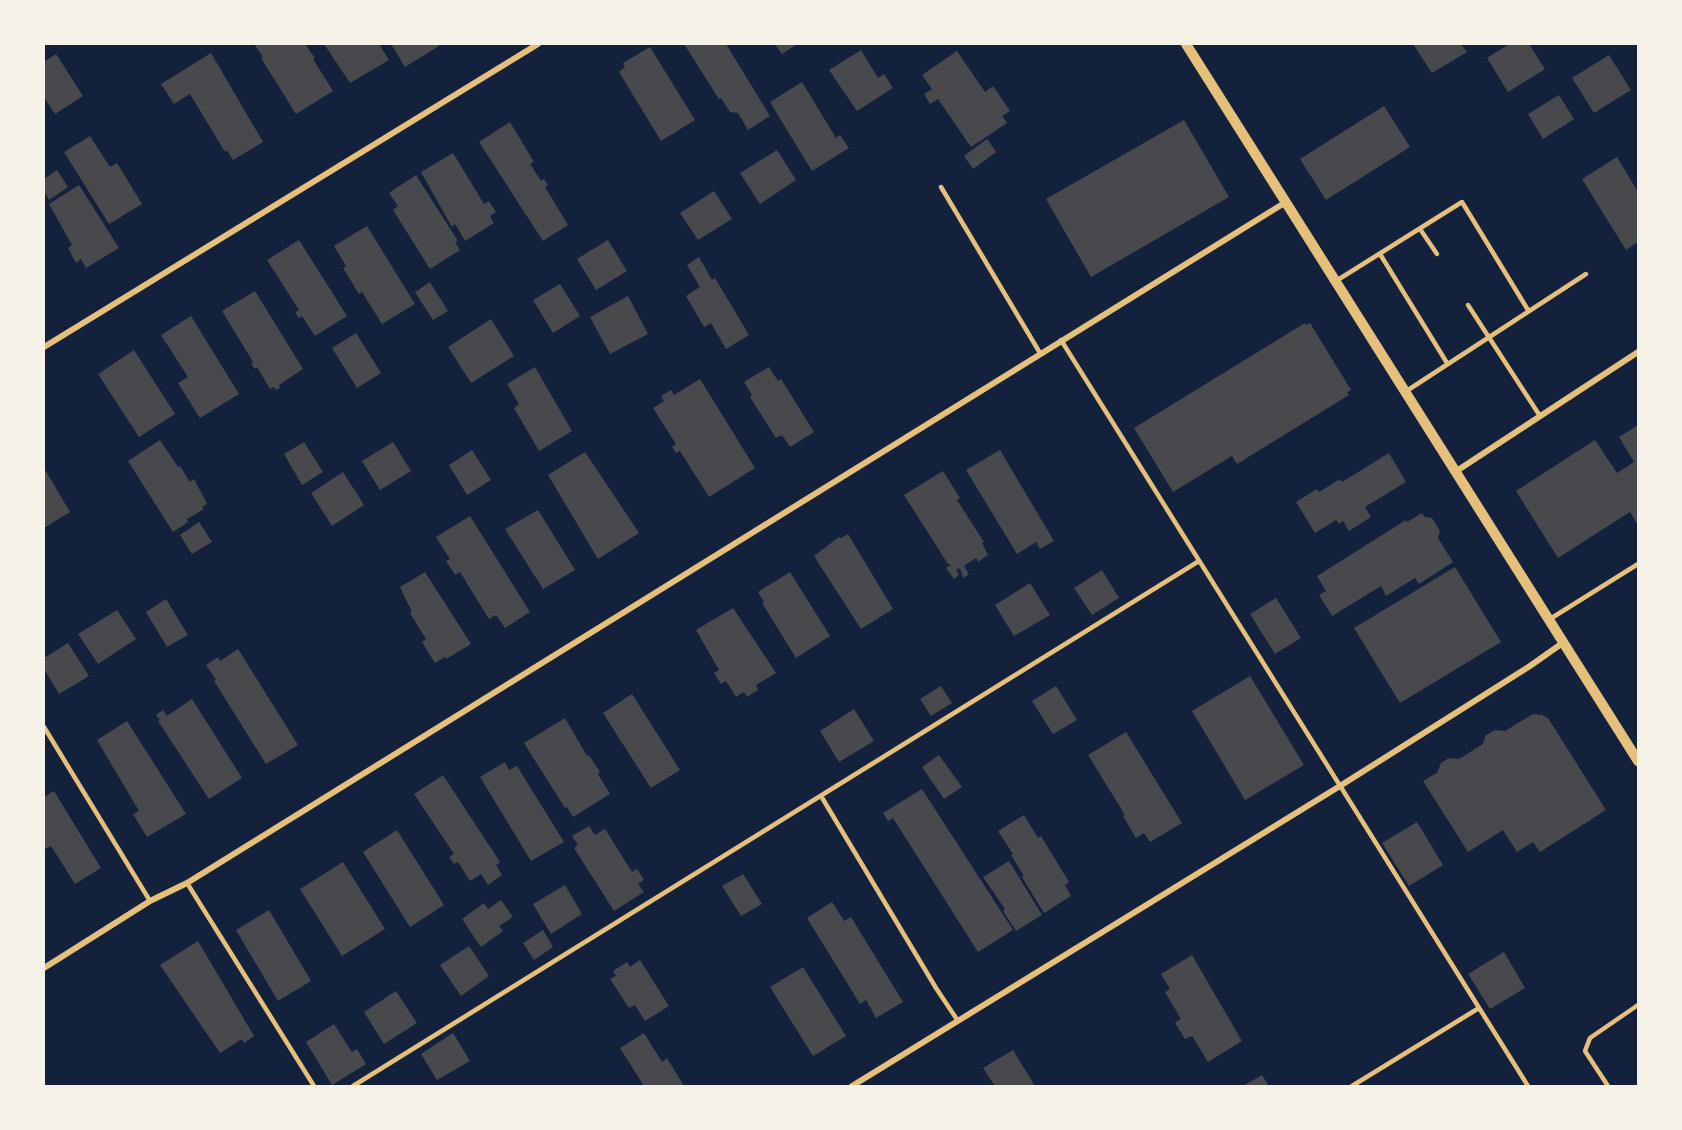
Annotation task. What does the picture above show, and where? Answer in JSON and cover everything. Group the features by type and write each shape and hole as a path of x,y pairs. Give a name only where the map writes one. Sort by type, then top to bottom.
{"street":[{"path":"44,347 538,44"},
{"path":"1186,44 1637,756"},
{"path":"44,968 150,902 187,883 1286,202"},
{"path":"1455,472 1638,352"},
{"path":"852,1086 1340,786 1530,666 1564,642"}],"lane":[{"path":"941,187 1040,353"},
{"path":"1336,282 1462,202 1528,310"},
{"path":"1420,229 1437,254"},
{"path":"1380,254 1447,363"},
{"path":"1405,392 1586,274"},
{"path":"1468,305 1540,417"},
{"path":"1061,340 1528,1086"},
{"path":"353,1086 1199,561"},
{"path":"1550,619 1638,564"},
{"path":"44,728 150,902"},
{"path":"820,796 958,1021"},
{"path":"187,883 314,1086"},
{"path":"1608,1086 1585,1051 1590,1038 1638,1005"},
{"path":"1352,1086 1479,1008"}],"building":[{"path":"254,44 305,44 333,91 296,114"},
{"path":"324,44 379,44 389,60 350,83"},
{"path":"391,44 438,44 439,46 405,67"},
{"path":"684,44 726,44 770,116 748,130 738,113 730,112 721,98 719,99"},
{"path":"775,44 795,44 796,45 782,54"},
{"path":"1413,44 1461,44 1467,52 1432,73"},
{"path":"1509,44 1529,44 1545,69 1508,92 1487,58"},
{"path":"650,47 695,120 661,141 619,72 625,67 623,63"},
{"path":"861,50 878,78 884,74 893,88 857,111 829,70"},
{"path":"957,51 985,92 993,86 1010,111 1002,116 1007,123 971,147 938,99 930,104 924,94 932,89 922,75"},
{"path":"211,53 263,142 233,160 227,150 225,152 190,94 174,104 161,84"},
{"path":"56,54 83,96 55,114 44,97 44,62"},
{"path":"1609,55 1631,90 1594,113 1572,78"},
{"path":"802,82 836,138 840,135 849,148 812,171 770,102"},
{"path":"1559,95 1574,119 1543,139 1528,114"},
{"path":"1384,106 1410,147 1326,200 1300,159"},
{"path":"1184,120 1229,197 1091,277 1046,199"},
{"path":"510,122 534,162 530,164 541,181 544,179 548,185 545,187 568,225 543,241 479,142"},
{"path":"90,136 110,167 117,163 142,204 109,224 64,152"},
{"path":"987,139 996,152 973,169 964,156"},
{"path":"777,150 796,180 760,204 740,173"},
{"path":"453,153 484,204 489,201 496,212 490,216 494,223 465,241 455,224 452,227 421,172"},
{"path":"1617,157 1638,192 1638,242 1626,250 1582,179"},
{"path":"57,170 68,187 49,200 44,191 44,179"},
{"path":"416,175 458,241 455,242 460,250 430,269 393,210 398,206 389,193"},
{"path":"79,185 119,248 86,268 81,259 76,263 68,248 72,245 49,204"},
{"path":"714,191 732,219 698,240 680,213"},
{"path":"367,226 415,304 382,324 362,292 359,294 343,268 346,266 334,246"},
{"path":"299,240 347,316 315,336 302,316 299,318 295,312 299,310 267,260"},
{"path":"608,240 627,271 596,290 577,259"},
{"path":"699,257 712,280 715,278 749,335 726,349 711,323 704,327 686,296 700,287 687,265"},
{"path":"430,282 448,311 433,320 415,292"},
{"path":"560,284 580,316 553,333 533,300"},
{"path":"255,291 303,369 279,385 280,388 276,390 274,387 270,389 257,367 255,369 251,364 253,362 222,311"},
{"path":"628,296 648,334 610,354 590,317"},
{"path":"191,316 239,394 200,418 178,383 188,377 161,335"},
{"path":"491,319 514,356 471,383 448,347"},
{"path":"1305,323 1306,325 1310,323 1351,390 1347,392 1349,395 1237,464 1232,456 1173,492 1134,428"},
{"path":"356,333 381,373 357,388 332,348"},
{"path":"134,350 175,414 139,437 98,374"},
{"path":"535,367 572,431 539,451 514,408 519,404 507,384"},
{"path":"769,367 778,381 781,379 814,432 790,447 782,435 776,438 750,397 752,395 744,382"},
{"path":"700,379 755,468 709,497 680,451 676,453 672,447 676,444 653,408 664,401 661,396 671,390 674,395"},
{"path":"1638,425 1638,525 1630,512 1558,558 1516,491 1595,440 1617,473 1634,462 1619,437"},
{"path":"160,440 190,482 194,479 207,504 202,507 204,509 187,519 188,522 173,532 128,461"},
{"path":"304,442 323,472 302,485 284,454"},
{"path":"393,442 411,471 380,490 362,461"},
{"path":"472,450 491,480 467,495 449,465"},
{"path":"1000,450 1054,541 1040,549 1036,542 1017,554 966,470"},
{"path":"585,452 639,533 598,559 548,475"},
{"path":"1389,453 1406,482 1365,507 1371,517 1349,531 1343,521 1339,524 1336,520 1315,533 1296,502 1340,479 1342,482"},
{"path":"44,468 70,512 44,528"},
{"path":"943,471 960,498 957,500 984,542 982,543 988,555 978,562 976,558 964,566 969,574 963,578 960,568 956,570 959,575 954,579 946,568 951,565 948,564 904,495"},
{"path":"343,472 364,505 332,526 311,493"},
{"path":"538,510 575,570 543,589 505,529"},
{"path":"1422,513 1425,517 1432,518 1440,531 1438,538 1453,562 1419,584 1415,578 1386,596 1381,586 1332,616 1319,595 1326,591 1317,576 1406,520 1407,522"},
{"path":"470,516 530,612 505,628 496,615 489,619 460,572 455,575 446,561 450,559 436,537"},
{"path":"199,522 212,542 192,554 180,535"},
{"path":"848,534 893,609 861,629 814,556 839,537"},
{"path":"1455,567 1501,642 1400,703 1354,628"},
{"path":"1102,570 1119,598 1092,615 1074,588"},
{"path":"425,572 471,644 435,663 422,642 426,639 410,613 412,612 400,587"},
{"path":"790,572 830,636 796,658 762,603 764,602 758,592"},
{"path":"1030,583 1050,615 1014,636 995,605"},
{"path":"1276,598 1301,638 1275,654 1250,614"},
{"path":"166,599 188,635 167,647 146,612"},
{"path":"733,608 776,673 756,685 758,690 747,697 744,692 736,697 726,681 721,684 714,673 719,670 696,630"},
{"path":"117,610 136,639 98,664 78,634"},
{"path":"68,643 89,676 59,694 44,669 44,658"},
{"path":"238,649 298,745 266,764 206,665 218,657 220,661"},
{"path":"1250,676 1304,765 1245,800 1192,711"},
{"path":"941,686 952,703 931,716 920,699"},
{"path":"1056,686 1077,720 1053,734 1032,701"},
{"path":"632,694 680,770 651,788 603,713"},
{"path":"192,699 242,778 209,799 156,715 163,710 167,716"},
{"path":"854,709 874,741 839,762 820,731"},
{"path":"1533,714 1548,718 1606,810 1540,852 1533,842 1517,852 1503,830 1468,852 1423,781 1437,773 1441,763 1449,758 1459,759 1483,744 1486,735 1495,730 1505,731"},
{"path":"565,718 587,756 589,755 600,772 598,774 610,794 573,817 524,743"},
{"path":"127,721 186,814 147,837 133,814 139,811 97,740"},
{"path":"1126,732 1182,823 1150,842 1144,833 1136,838 1123,816 1125,815 1088,755"},
{"path":"939,755 962,787 944,799 922,767"},
{"path":"505,762 509,770 517,766 564,842 531,861 480,777"},
{"path":"443,775 500,862 496,865 502,875 488,885 481,874 470,881 458,862 454,864 449,857 454,854 414,794"},
{"path":"922,789 1013,930 978,952 893,818 888,821 883,813"},
{"path":"54,791 101,868 75,884 51,846 46,849 44,845 44,797"},
{"path":"1024,815 1038,838 1041,836 1069,882 1065,885 1071,896 1044,913 1022,877 1024,876 1011,855 1013,854 998,831"},
{"path":"1417,822 1443,865 1409,886 1382,843"},
{"path":"589,826 595,835 605,829 632,872 637,869 644,880 638,884 644,892 614,911 574,848 578,845 572,836"},
{"path":"397,830 444,905 410,927 363,852"},
{"path":"1009,861 1042,915 1016,931 1003,911 1005,909 983,877"},
{"path":"343,862 385,929 342,956 300,889"},
{"path":"743,874 762,904 741,916 722,886"},
{"path":"565,885 582,914 551,934 533,904"},
{"path":"501,900 513,917 499,926 503,931 481,947 462,919 484,903 488,909"},
{"path":"832,902 844,921 851,917 903,1002 876,1018 866,1000 860,1004 807,918"},
{"path":"269,910 311,981 278,1001 236,930"},
{"path":"543,930 553,947 534,960 523,943"},
{"path":"198,941 254,1036 244,1043 242,1039 220,1053 160,965"},
{"path":"469,946 489,976 461,996 440,965"},
{"path":"1504,952 1525,988 1490,1009 1468,974"},
{"path":"1192,955 1242,1041 1208,1062 1192,1036 1185,1039 1175,1023 1181,1019 1165,992 1170,989 1161,974"},
{"path":"640,960 669,1006 645,1021 635,1005 629,1008 610,979 616,976 613,971 627,962 630,967"},
{"path":"803,967 846,1036 813,1056 770,987"},
{"path":"396,991 417,1023 384,1044 364,1012"},
{"path":"334,1024 352,1052 357,1049 366,1064 332,1085 306,1042"},
{"path":"453,1033 470,1061 437,1080 421,1054"},
{"path":"644,1033 662,1062 667,1058 684,1086 644,1086 620,1048"},
{"path":"1013,1050 1035,1086 995,1086 983,1068"},
{"path":"1262,1075 1269,1086 1243,1086"}]}
